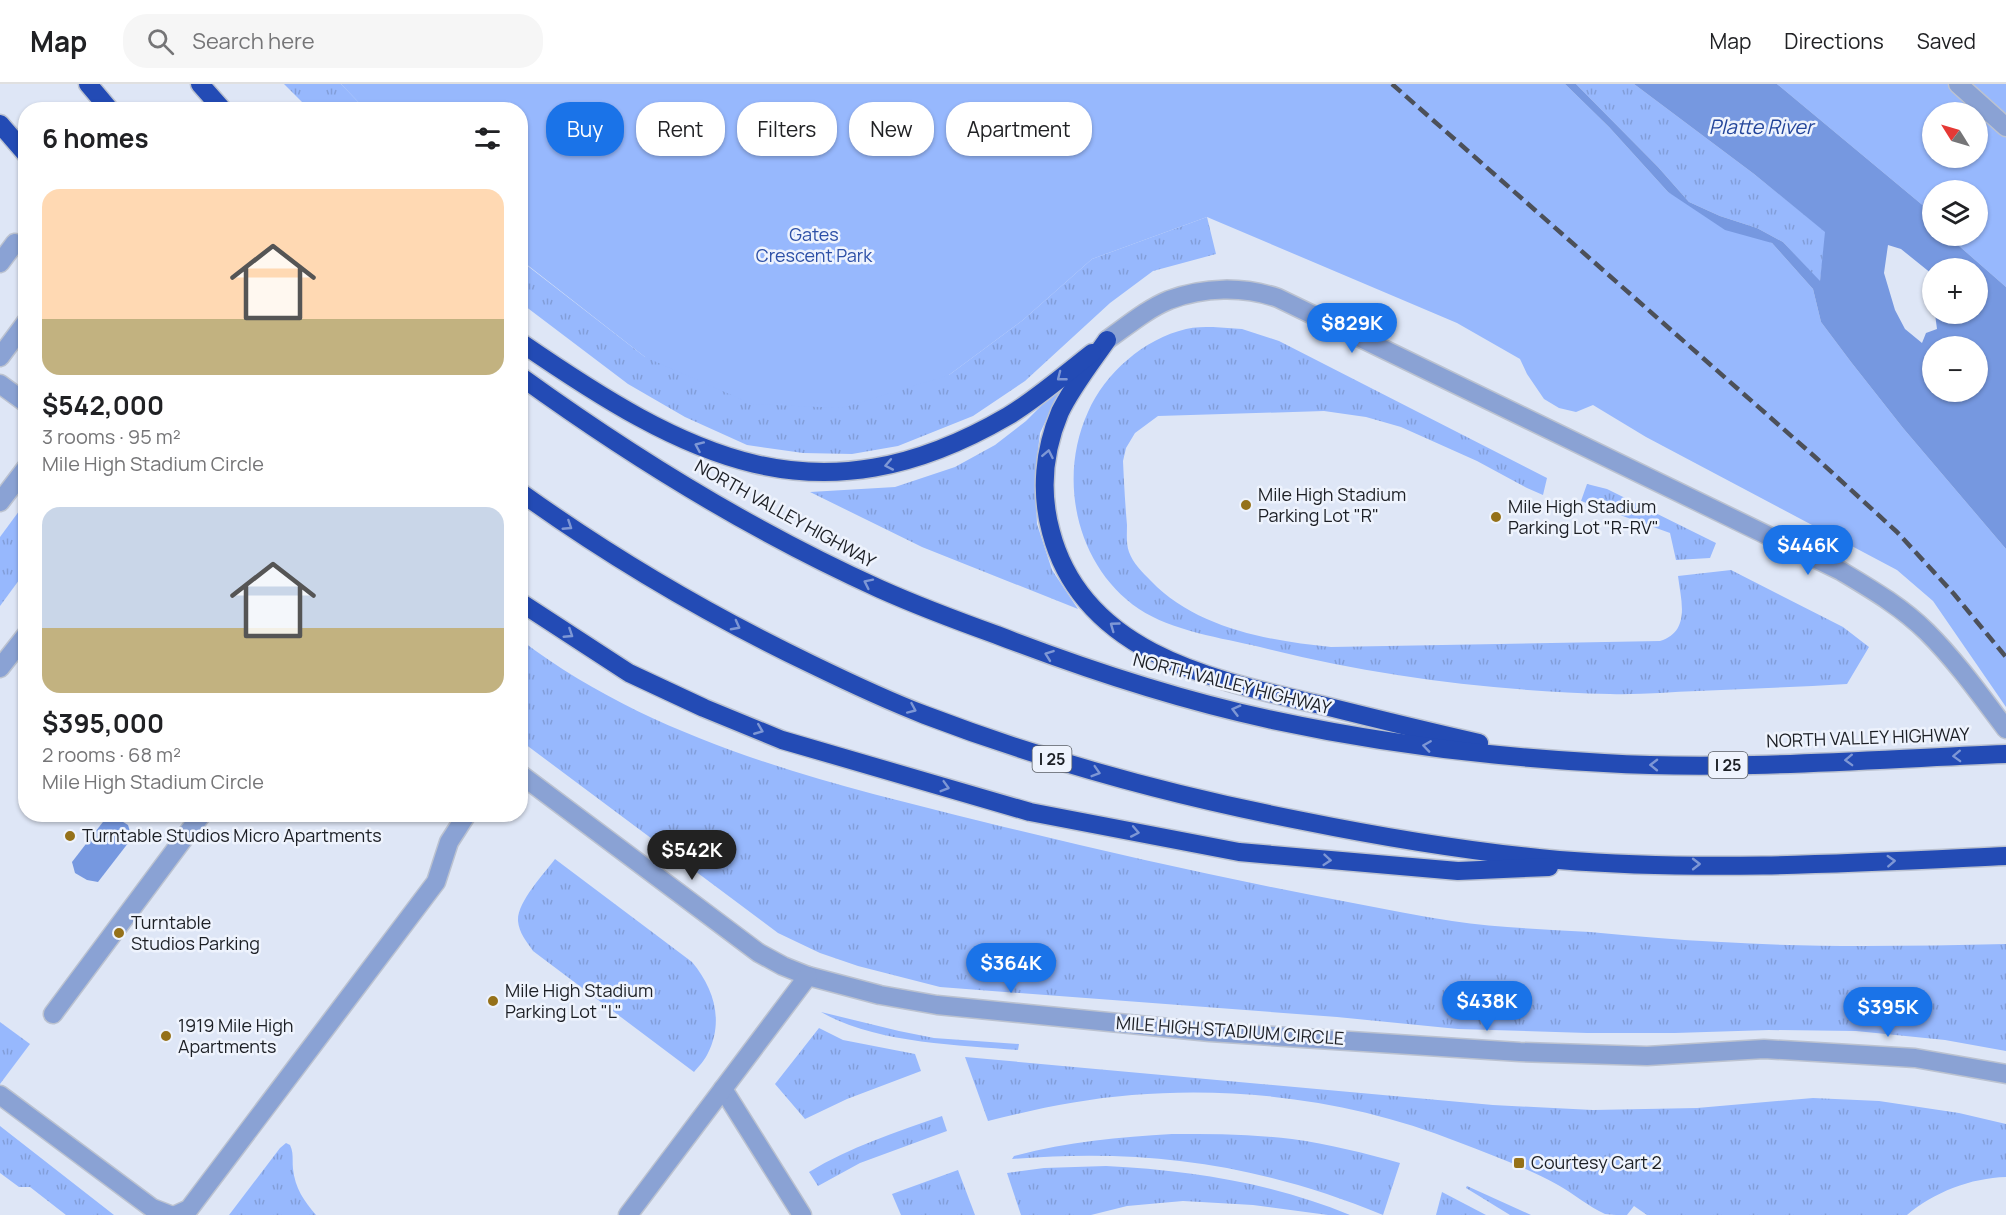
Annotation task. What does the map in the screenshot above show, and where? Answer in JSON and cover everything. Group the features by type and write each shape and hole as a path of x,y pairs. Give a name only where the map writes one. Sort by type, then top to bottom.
{"highway":[{"path":"88,84 103,102"},
{"path":"200,84 216,102"},
{"path":"0,124 18,145"},
{"path":"528,347 626,410 706,450 744,462 782,470 830,472 896,464 931,453 966,438 1010,415 1107,340"},
{"path":"1107,340 1061,411 1051,438 1044,490 1047,517 1055,550 1071,583 1097,615 1144,648 1189,669 1238,686 1548,760"},
{"name":"NORTH VALLEY HIGHWAY","path":"528,382 655,466 734,513 817,559 881,590 1057,658 1160,691 1266,718 1449,750 1609,764 1716,766 2006,754"},
{"name":"I 25","path":"528,497 617,558 693,603 847,681 921,714 1019,749 1132,783 1254,812 1363,833 1465,850 1560,860 1638,864 1802,865 2006,856"},
{"path":"528,607 629,673 704,708 782,740 1030,812 1239,852 1458,871 1638,864"}],"street":[{"path":"1958,84 2006,126"},
{"path":"0,263 15,243"},
{"path":"1107,340 1140,316 1168,301 1200,291 1248,290 1278,298 1841,571 1879,594 1927,632 1968,679 2006,729"},
{"path":"0,357 18,333"},
{"path":"0,384 18,397"},
{"path":"0,502 18,478"},
{"path":"0,668 18,645"},
{"name":"MILE HIGH STADIUM CIRCLE","path":"528,780 759,952 783,966 808,976 880,995 937,1005 1210,1032 1520,1052 1647,1056 1764,1049 1915,1058 2006,1074"},
{"path":"52,1014 196,822"},
{"path":"176,1215 189,1209 436,882 449,842 461,822"},
{"path":"628,1215 808,976"},
{"path":"723,1089 801,1215"},
{"path":"0,1095 152,1208 170,1215"}],"green space":[{"path":"284,84 341,84 358,102 302,102"},
{"name":"Gates Crescent Park","path":"341,84 1565,84 1609,127 1668,192 1772,243 1813,289 1821,322 1851,362 1903,428 2006,549 2006,707 1933,601 1897,570 1646,437 1593,405 1576,412 1559,408 1544,399 1520,359 1457,323 1207,217 1092,259 1023,320 949,375 842,408 752,404 645,357 528,265 528,102 358,102"},
{"path":"1576,84 1634,84 1754,174 1826,232 1820,282 1783,242 1757,228 1720,216 1689,202 1658,167"},
{"path":"1777,84 2006,84 2006,287 1988,271 1988,258 1973,258 1959,246 1988,246 1988,180 1922,180 1922,205"},
{"path":"1207,217 1216,254 1153,271 1110,303 1025,381 973,416 898,446 852,454 803,453 747,445 685,417 628,384 528,308 528,266 645,357 949,375 1023,320 1092,259"},
{"path":"1189,328 1242,329 1279,341 1547,478 1543,495 1477,461 1401,427 1366,417 1324,411 1158,416 1135,433 1126,448 1123,461 1127,546 1133,560 1151,581 1169,597 1211,621 1259,636 1331,647 1660,641 1670,636 1680,623 1682,605 1678,576 1731,570 1843,627 1869,647 1847,684 1610,694 1477,685 1390,674 1198,633 1152,617 1118,591 1101,570 1087,546 1074,493 1074,466 1079,438 1095,398 1115,371 1141,349 1170,334"},
{"path":"1063,384 1040,433 1035,476 1037,524 1052,570 1078,609 922,547 810,492 895,487 955,467 995,445 1026,421"},
{"path":"1587,484 1607,489 1716,543 1710,558 1676,560 1670,533 1581,501"},
{"path":"18,513 18,582 0,606 0,537"},
{"path":"528,645 573,675 627,706 684,732 802,774 1030,833 1260,885 1427,917 1503,927 1756,944 1899,946 2006,944 2006,1051 1945,1040 1856,1031 1587,1033 1458,1029 1337,1017 940,987 858,966 820,953 778,933 528,746"},
{"path":"555,859 692,962 700,972 711,994 716,1017 713,1041 707,1056 694,1072 533,951 526,941 518,921 519,913 526,897"},
{"path":"821,1012 934,1038 1019,1044 1018,1050 916,1041 866,1030"},
{"path":"0,1022 30,1044 0,1084"},
{"path":"819,1028 843,1040 915,1054 921,1071 847,1099 805,1119 775,1084"},
{"path":"965,1057 1493,1105 1593,1110 1697,1108 1813,1098 1879,1101 1959,1113 2006,1124 2006,1177 1966,1183 1941,1193 1907,1215 1647,1215 1634,1206 1627,1215 1605,1214 1534,1173 1458,1142 1379,1116 1298,1100 1215,1093 1132,1095 1059,1105 988,1121"},
{"path":"942,1116 947,1131 860,1163 818,1186 809,1172 857,1148"},
{"path":"0,1126 114,1215 66,1215 30,1187 19,1187 0,1173"},
{"path":"1172,1134 1247,1135 1292,1139 1346,1149 1400,1163 1383,1215 1292,1183 1201,1164 1155,1158 1109,1156 1012,1159 1014,1156 1034,1151 1073,1144"},
{"path":"286,1143 290,1145 292,1151 294,1176 298,1188 316,1215 229,1215 280,1148"},
{"path":"1106,1166 1199,1175 1261,1186 1350,1215 1328,1215 1253,1205 1183,1201 1127,1206 1091,1215 1021,1215 1007,1173 1044,1168"},
{"path":"958,1170 975,1215 901,1215 892,1194"},
{"path":"1467,1186 1531,1215 1510,1215 1466,1188"},
{"path":"1442,1192 1486,1215 1436,1215"}],"water":[{"name":"Platte River","path":"1565,84 1576,84 1658,167 1689,202 1720,216 1757,228 1783,242 1820,281 1825,232 1754,174 1634,84 1777,84 1922,205 1922,246 1959,246 1973,258 1922,258 1922,266 1901,249 1888,245 1884,273 1895,310 1905,329 1922,343 1922,402 1988,402 1988,336 1925,336 1926,333 1937,329 1936,324 1988,324 1988,271 2006,287 2006,549 1903,428 1851,362 1821,322 1813,289 1772,243 1725,230 1668,192 1609,127"},
{"path":"103,822 123,822 128,825 132,838 98,882 87,880 75,873 72,862"}],"railway":[{"path":"1392,84 1897,532 1954,594 2006,657"}],"place":[{"name":"Mile High Stadium Parking Lot \"R\"","path":"1246,505"},
{"name":"Mile High Stadium Parking Lot \"R-RV\"","path":"1496,517"},
{"name":"Turntable Studios Micro Apartments","path":"70,836"},
{"name":"Turntable Studios Parking","path":"119,933"},
{"name":"Mile High Stadium Parking Lot \"L\"","path":"493,1001"},
{"name":"1919 Mile High Apartments","path":"166,1036"},
{"name":"Courtesy Cart 2","path":"1519,1163"}]}
